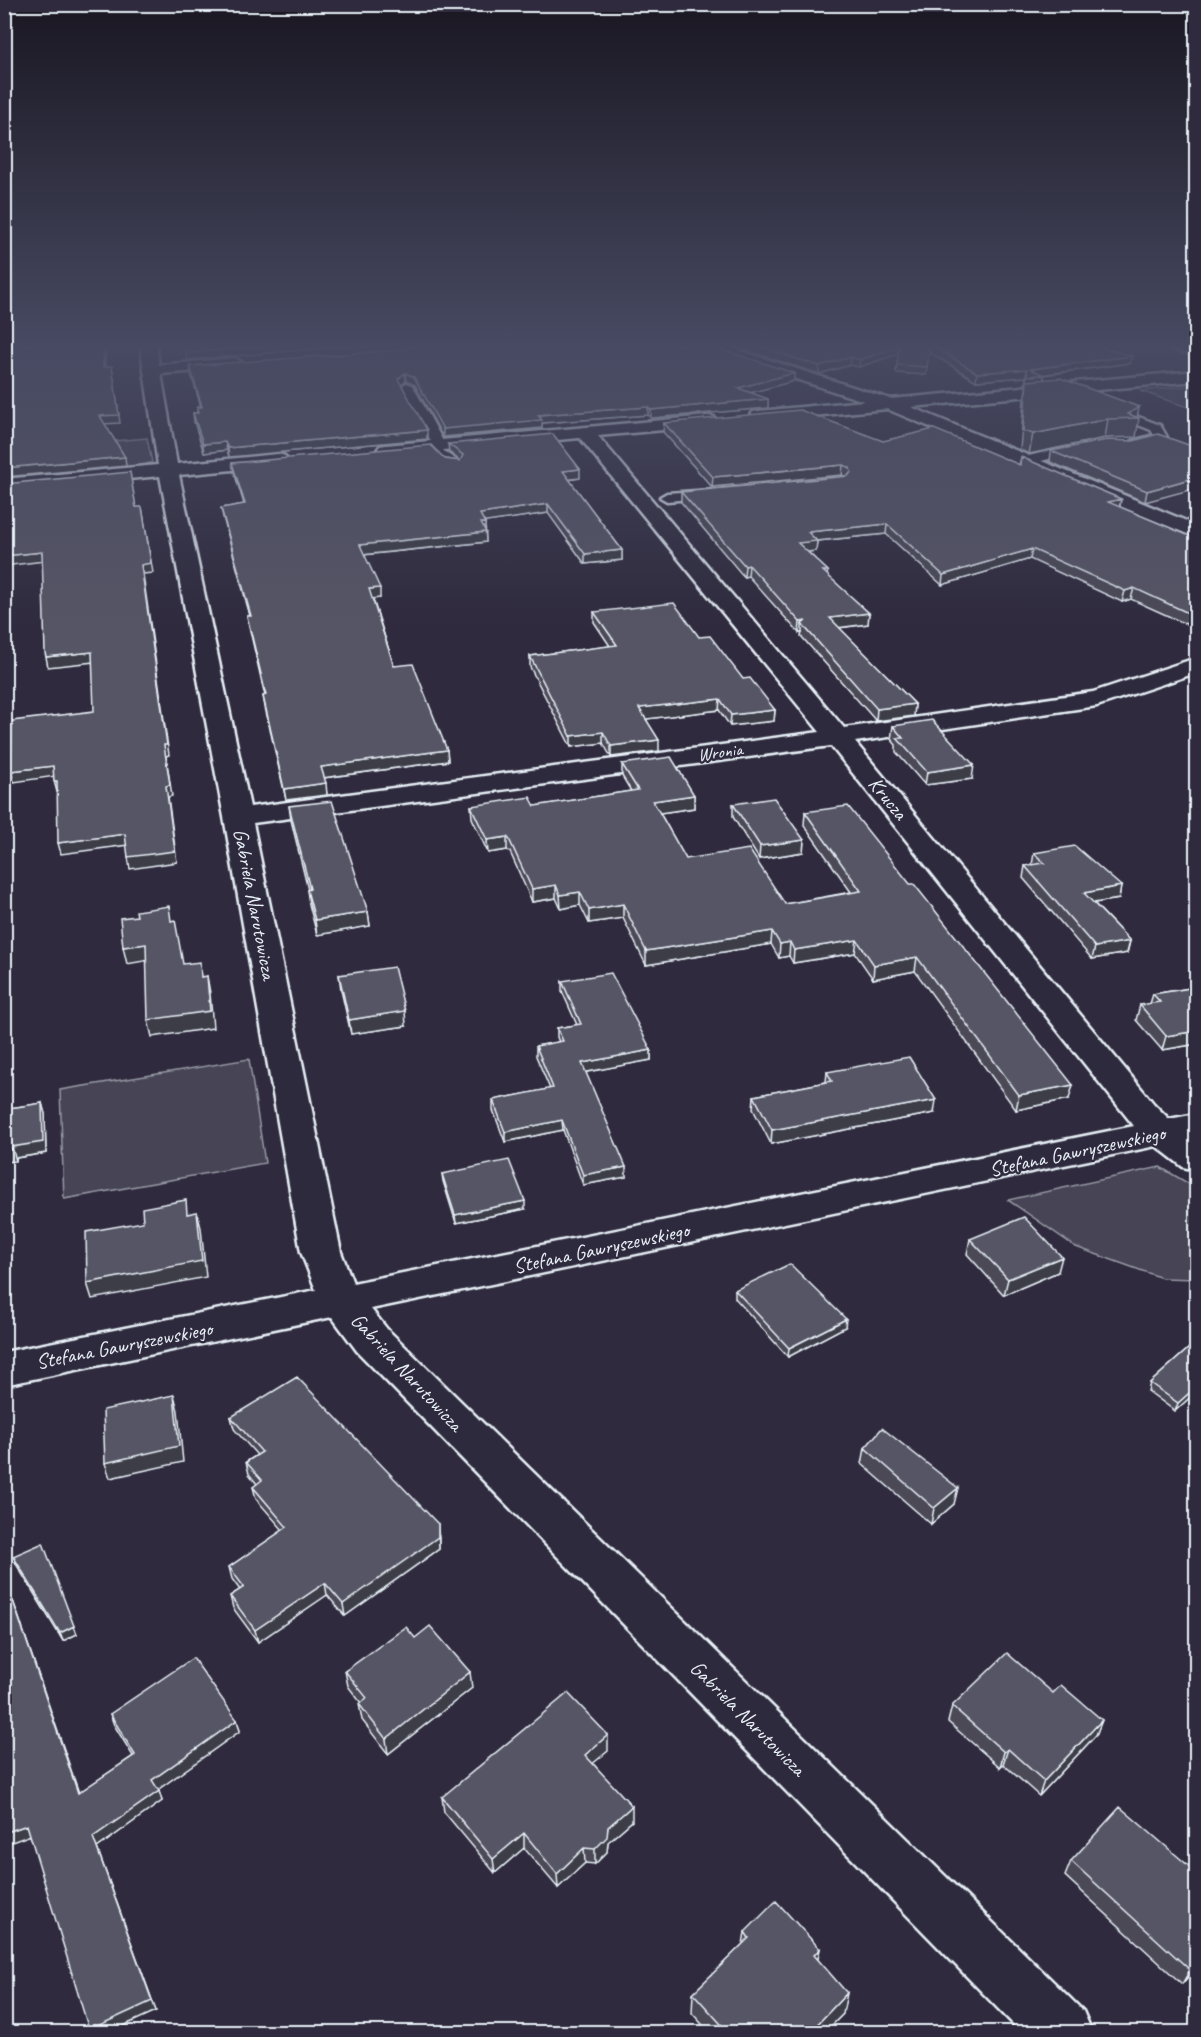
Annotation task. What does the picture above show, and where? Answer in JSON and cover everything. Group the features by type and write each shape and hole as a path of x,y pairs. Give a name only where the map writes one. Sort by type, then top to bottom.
{"street":[{"name":"Gabriela Narutowicza","path":"163,439 321,1252 341,1302 372,1340 1062,2032"},
{"path":"371,451 506,439"},
{"name":"Krucza","path":"591,439 837,736 1141,1112 1179,1129 1197,1158"},
{"path":"972,439 1197,532"},
{"path":"4,485 291,459"},
{"name":"Wronia","path":"238,817 1097,699 1197,665"},
{"name":"Stefana Gawryszewskiego","path":"4,1369 1179,1129"}],"lane":[{"path":"436,439 439,445 437,450 443,458 456,465"},
{"path":"1122,445 1153,439"},
{"path":"1024,461 1094,446"},
{"path":"667,497 720,494"}],"shaded area":[{"path":"147,439 152,462 142,466 37,475 36,448"},
{"path":"249,1059 265,1163 64,1199 60,1090"},
{"path":"1160,1167 1196,1188 1196,1279 1162,1278 1076,1247 1008,1200"}],"building":[{"path":"4,439 114,439 125,457 4,468"},
{"path":"201,439 327,439 228,448 225,442 203,444"},
{"path":"500,439 557,439 580,469 563,471 622,550 585,554 548,504 480,514 485,523 481,523 486,532 360,545 380,588 369,589 394,666 413,664 447,750 321,767 326,783 284,789 263,696 266,695 247,616 251,616 221,508 245,504 232,463 431,445 445,459 460,461 463,455 448,444"},
{"path":"679,439 878,439 883,441 958,439 1020,465 1021,457 1121,499 1108,502 1197,539 1197,617 1134,588 1125,591 1032,549 943,575 887,524 808,532 817,541 798,543 828,571 823,571 869,613 830,618 915,704 877,709 802,624 806,621 800,622 749,565 745,566 681,492 848,476 851,472 850,468 843,465 713,477"},
{"path":"1172,439 1197,448 1197,477 1147,491 1051,451 1107,440"},
{"path":"130,472 136,507 142,507 151,563 141,565 167,745 164,745 170,785 166,786 175,851 128,857 125,834 58,843 57,781 54,781 53,766 11,771 12,721 94,711 92,652 46,657 42,552 4,556 4,484"},
{"path":"674,603 699,637 710,636 743,679 750,678 775,710 731,715 720,699 639,708 659,740 611,746 603,732 571,736 530,656 617,645 594,612"},
{"path":"932,720 974,765 927,772 897,738 903,738 893,726"},
{"path":"671,757 694,795 653,801 686,859 749,849 785,904 861,891 805,812 848,806 910,884 914,884 1073,1085 1019,1095 917,957 874,965 857,940 794,950 790,942 780,944 772,931 646,951 623,904 589,910 580,892 560,895 556,885 532,889 509,839 507,837 487,840 471,806 530,797 535,806 638,790 622,764"},
{"path":"774,798 804,840 760,846 733,804"},
{"path":"332,801 368,912 315,920 307,890 310,889 289,806"},
{"path":"1075,846 1121,886 1084,893 1130,941 1095,947 1025,866 1044,863 1034,853"},
{"path":"169,906 171,921 175,920 183,964 200,962 201,977 207,976 210,1011 148,1020 146,944 123,947 120,918 137,916 136,911"},
{"path":"394,967 405,1011 349,1020 339,975"},
{"path":"611,973 651,1050 582,1063 626,1167 583,1175 562,1120 505,1132 493,1100 553,1088 536,1046 563,1041 557,1028 581,1024 562,981"},
{"path":"1197,987 1197,1031 1166,1036 1140,1005 1160,1002 1153,994"},
{"path":"909,1057 936,1100 772,1130 754,1096 832,1081 827,1072"},
{"path":"42,1103 43,1142 12,1147 12,1150 4,1151 4,1109"},
{"path":"509,1160 525,1201 455,1215 442,1174"},
{"path":"186,1200 187,1214 197,1212 202,1261 87,1283 86,1232 143,1222 142,1208"},
{"path":"1024,1217 1062,1257 1008,1279 970,1239"},
{"path":"790,1264 846,1319 789,1348 735,1290"},
{"path":"1197,1341 1197,1386 1178,1403 1150,1383"},
{"path":"297,1377 438,1524 438,1537 343,1604 325,1583 255,1630 230,1596 244,1587 229,1567 287,1527 253,1487 262,1480 246,1462 262,1452 231,1417"},
{"path":"174,1395 179,1446 105,1463 103,1410"},
{"path":"882,1428 958,1488 934,1508 865,1448"},
{"path":"43,1543 74,1626 60,1633 13,1556"},
{"path":"13,1601 78,1793 135,1755 110,1714 193,1658 237,1720 152,1780 159,1791 93,1837 152,2001 89,2030 27,1825 4,1833 4,1604"},
{"path":"430,1626 470,1672 386,1739 359,1704 367,1698 345,1671 406,1627 415,1638"},
{"path":"1007,1653 1053,1693 1061,1685 1102,1720 1044,1781 1008,1749 1004,1752 952,1706"},
{"path":"568,1693 608,1735 585,1755 632,1806 608,1827 607,1837 595,1849 584,1848 557,1874 524,1833 493,1859 442,1797"},
{"path":"1120,1807 1197,1873 1197,1961 1190,1970 1071,1861"},
{"path":"776,1901 820,1949 814,1955 847,1993 810,2032 728,2032 693,1993 749,1938 745,1932"}]}
